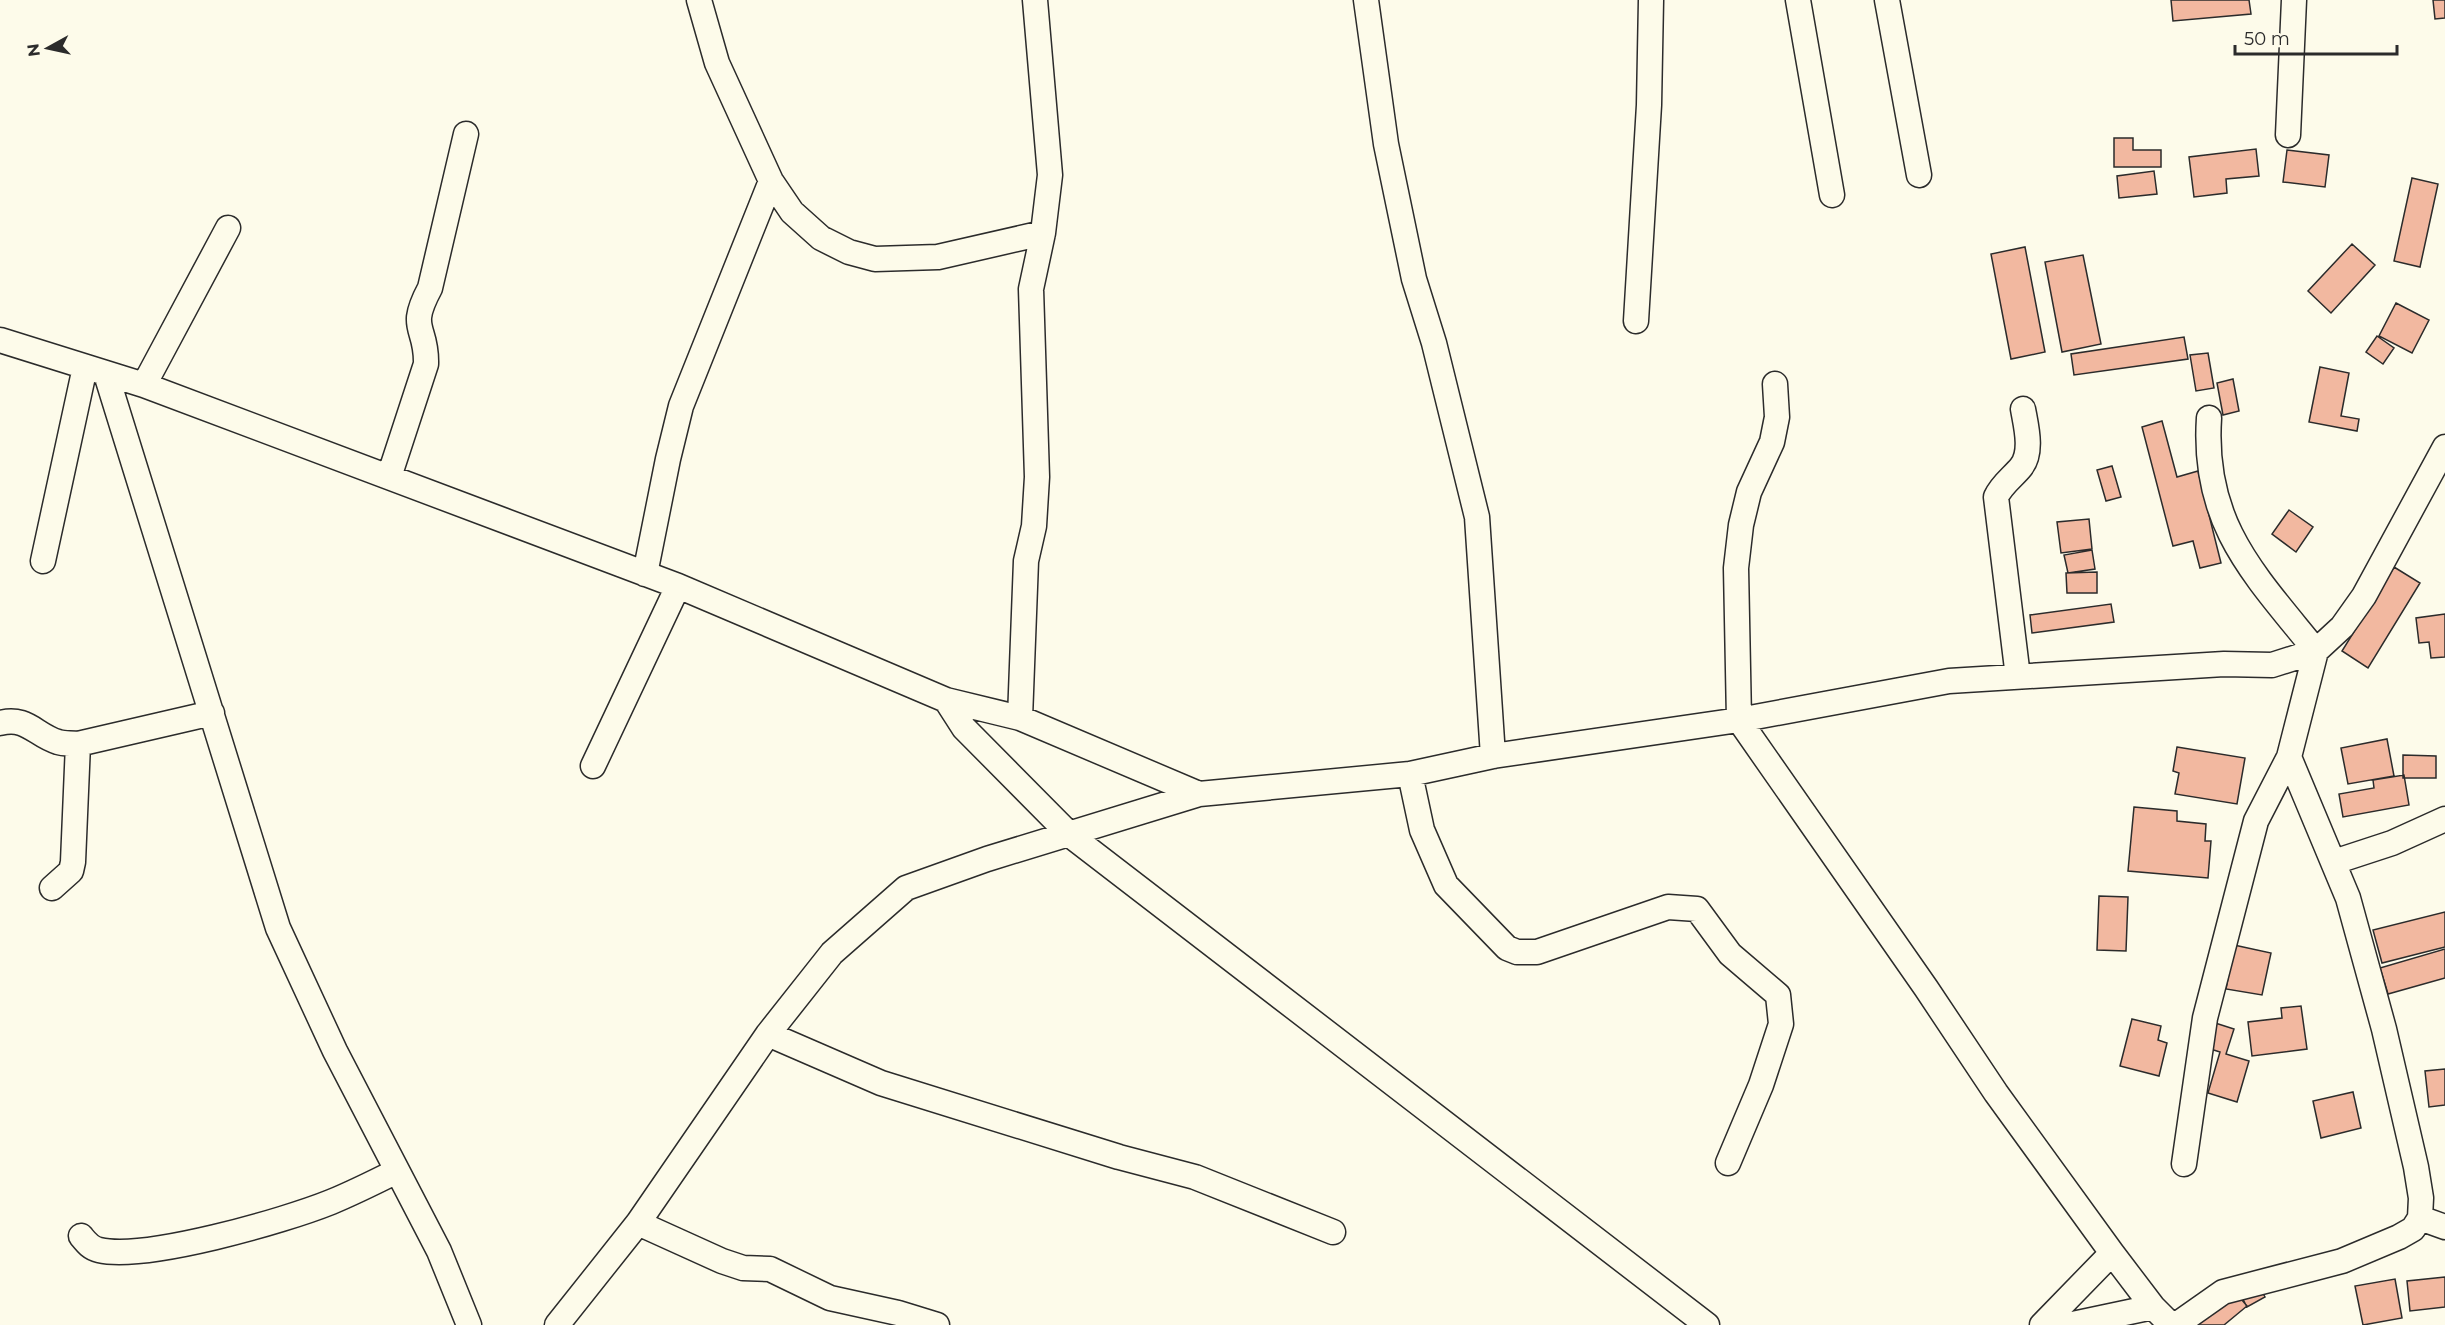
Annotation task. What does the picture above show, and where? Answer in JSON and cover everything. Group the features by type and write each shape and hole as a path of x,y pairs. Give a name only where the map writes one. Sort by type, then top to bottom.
{"street":[{"path":"699,0 717,63 771,181 792,212 820,238 849,252 875,259 938,256 1043,233"},
{"path":"1020,718 1026,561 1034,526 1037,477 1031,289 1043,233 1050,175 1035,0"},
{"path":"1366,0 1386,144 1414,279 1434,343 1477,517 1493,756"},
{"path":"1636,321 1649,105 1651,0"},
{"path":"1798,0 1832,195"},
{"path":"1887,0 1919,176"},
{"path":"2288,135 2294,0"},
{"path":"389,477 426,363 427,351 417,326 419,309 430,288 466,134"},
{"path":"645,574 681,406 771,181"},
{"path":"144,385 228,228"},
{"path":"0,340 144,385 678,586 946,700 1020,718 1199,794"},
{"path":"43,561 96,371"},
{"path":"96,371 212,713 278,928 335,1051 439,1251 469,1325"},
{"path":"1775,384 1777,417 1774,433 1749,492 1741,525 1736,568 1739,720 1926,988 1996,1094 2112,1253 2153,1307 2171,1325"},
{"path":"2018,677 1996,497 2000,488 2024,462 2028,438 2023,409"},
{"path":"2209,418 2207,451 2212,489 2230,535 2246,564 2316,651"},
{"path":"557,1325 638,1223 768,1034 832,953 906,888 987,859 1199,794 1410,774 1493,756 1739,720 1949,681 2224,664 2272,664 2316,651 2342,627 2364,597 2445,447"},
{"path":"593,766 678,586"},
{"path":"2184,1164 2205,1018 2256,821 2289,757 2316,651"},
{"path":"946,700 964,728 1070,835 1707,1325"},
{"path":"0,723 16,720 26,723 59,743 78,744 212,713"},
{"path":"52,888 71,871 73,862 78,744"},
{"path":"2176,1325 2223,1292 2342,1261 2400,1237 2413,1229 2420,1218 2421,1198 2384,1029 2348,898 2289,757"},
{"path":"1410,774 1422,830 1446,885 1507,948 1517,952 1537,952 1668,907 1685,906 1697,909 1730,954 1778,995 1781,1024 1761,1085 1728,1163"},
{"path":"2334,862 2392,843 2445,819"},
{"path":"768,1034 881,1083 1108,1154 1195,1177 1333,1232"},
{"path":"81,1236 96,1250 114,1252 192,1241 271,1223 330,1203 398,1171"},
{"path":"2420,1218 2445,1227"},
{"path":"638,1223 743,1268 770,1269 830,1298 898,1312 937,1325"},
{"path":"2042,1325 2112,1253"},
{"path":"2068,1325 2153,1307"}],"building":[{"path":"2171,0 2249,0 2251,14 2173,21"},
{"path":"2433,0 2445,0 2445,18 2435,19"},
{"path":"2114,138 2133,138 2133,150 2161,150 2161,167 2114,167"},
{"path":"2256,149 2259,176 2226,179 2227,193 2194,197 2189,157"},
{"path":"2287,150 2329,155 2325,187 2283,182"},
{"path":"2154,171 2157,194 2119,198 2117,176"},
{"path":"2412,178 2438,184 2420,267 2394,261"},
{"path":"2352,244 2375,265 2331,313 2308,291"},
{"path":"2025,247 2045,352 2011,359 1991,254"},
{"path":"2083,255 2101,344 2062,352 2045,262"},
{"path":"2396,303 2429,320 2412,353 2379,336"},
{"path":"2377,336 2394,348 2383,364 2366,352"},
{"path":"2184,337 2188,359 2074,375 2071,354"},
{"path":"2208,353 2214,388 2196,391 2190,355"},
{"path":"2320,367 2349,373 2341,416 2359,419 2357,431 2309,422"},
{"path":"2233,379 2239,411 2223,415 2217,383"},
{"path":"2162,421 2177,477 2198,471 2221,563 2200,568 2193,541 2173,546 2142,427"},
{"path":"2112,466 2121,497 2106,501 2097,470"},
{"path":"2289,510 2313,527 2296,552 2272,534"},
{"path":"2089,519 2092,549 2061,553 2057,522"},
{"path":"2092,550 2095,569 2068,573 2064,555"},
{"path":"2394,567 2420,583 2368,668 2342,651"},
{"path":"2097,572 2097,593 2067,593 2066,573"},
{"path":"2111,604 2114,622 2032,633 2030,615"},
{"path":"2445,614 2445,657 2431,658 2429,642 2419,643 2416,618"},
{"path":"2387,739 2394,776 2348,784 2341,748"},
{"path":"2177,747 2245,758 2237,804 2175,794 2179,773 2173,771"},
{"path":"2403,755 2436,756 2436,778 2403,778"},
{"path":"2404,775 2409,805 2343,817 2339,794 2374,788 2373,780"},
{"path":"2134,807 2177,811 2177,821 2206,824 2205,841 2211,841 2208,878 2128,871"},
{"path":"2099,896 2128,897 2126,951 2097,950"},
{"path":"2445,912 2445,947 2382,963 2373,930"},
{"path":"2234,945 2271,953 2262,995 2226,989"},
{"path":"2445,949 2445,978 2388,994 2380,968"},
{"path":"2301,1006 2307,1049 2252,1056 2248,1022 2282,1018 2281,1008"},
{"path":"2132,1019 2161,1026 2158,1040 2167,1043 2159,1076 2120,1066"},
{"path":"2209,1021 2234,1029 2226,1054 2249,1061 2237,1102 2208,1093 2220,1052 2201,1046"},
{"path":"2445,1069 2445,1105 2429,1107 2425,1071"},
{"path":"2353,1092 2361,1128 2321,1138 2313,1101"},
{"path":"2251,1272 2265,1297 2247,1307 2234,1282"},
{"path":"2445,1277 2445,1307 2410,1311 2407,1281"},
{"path":"2395,1279 2402,1318 2363,1325 2355,1286"},
{"path":"2226,1281 2247,1306 2224,1325 2190,1325"}]}
